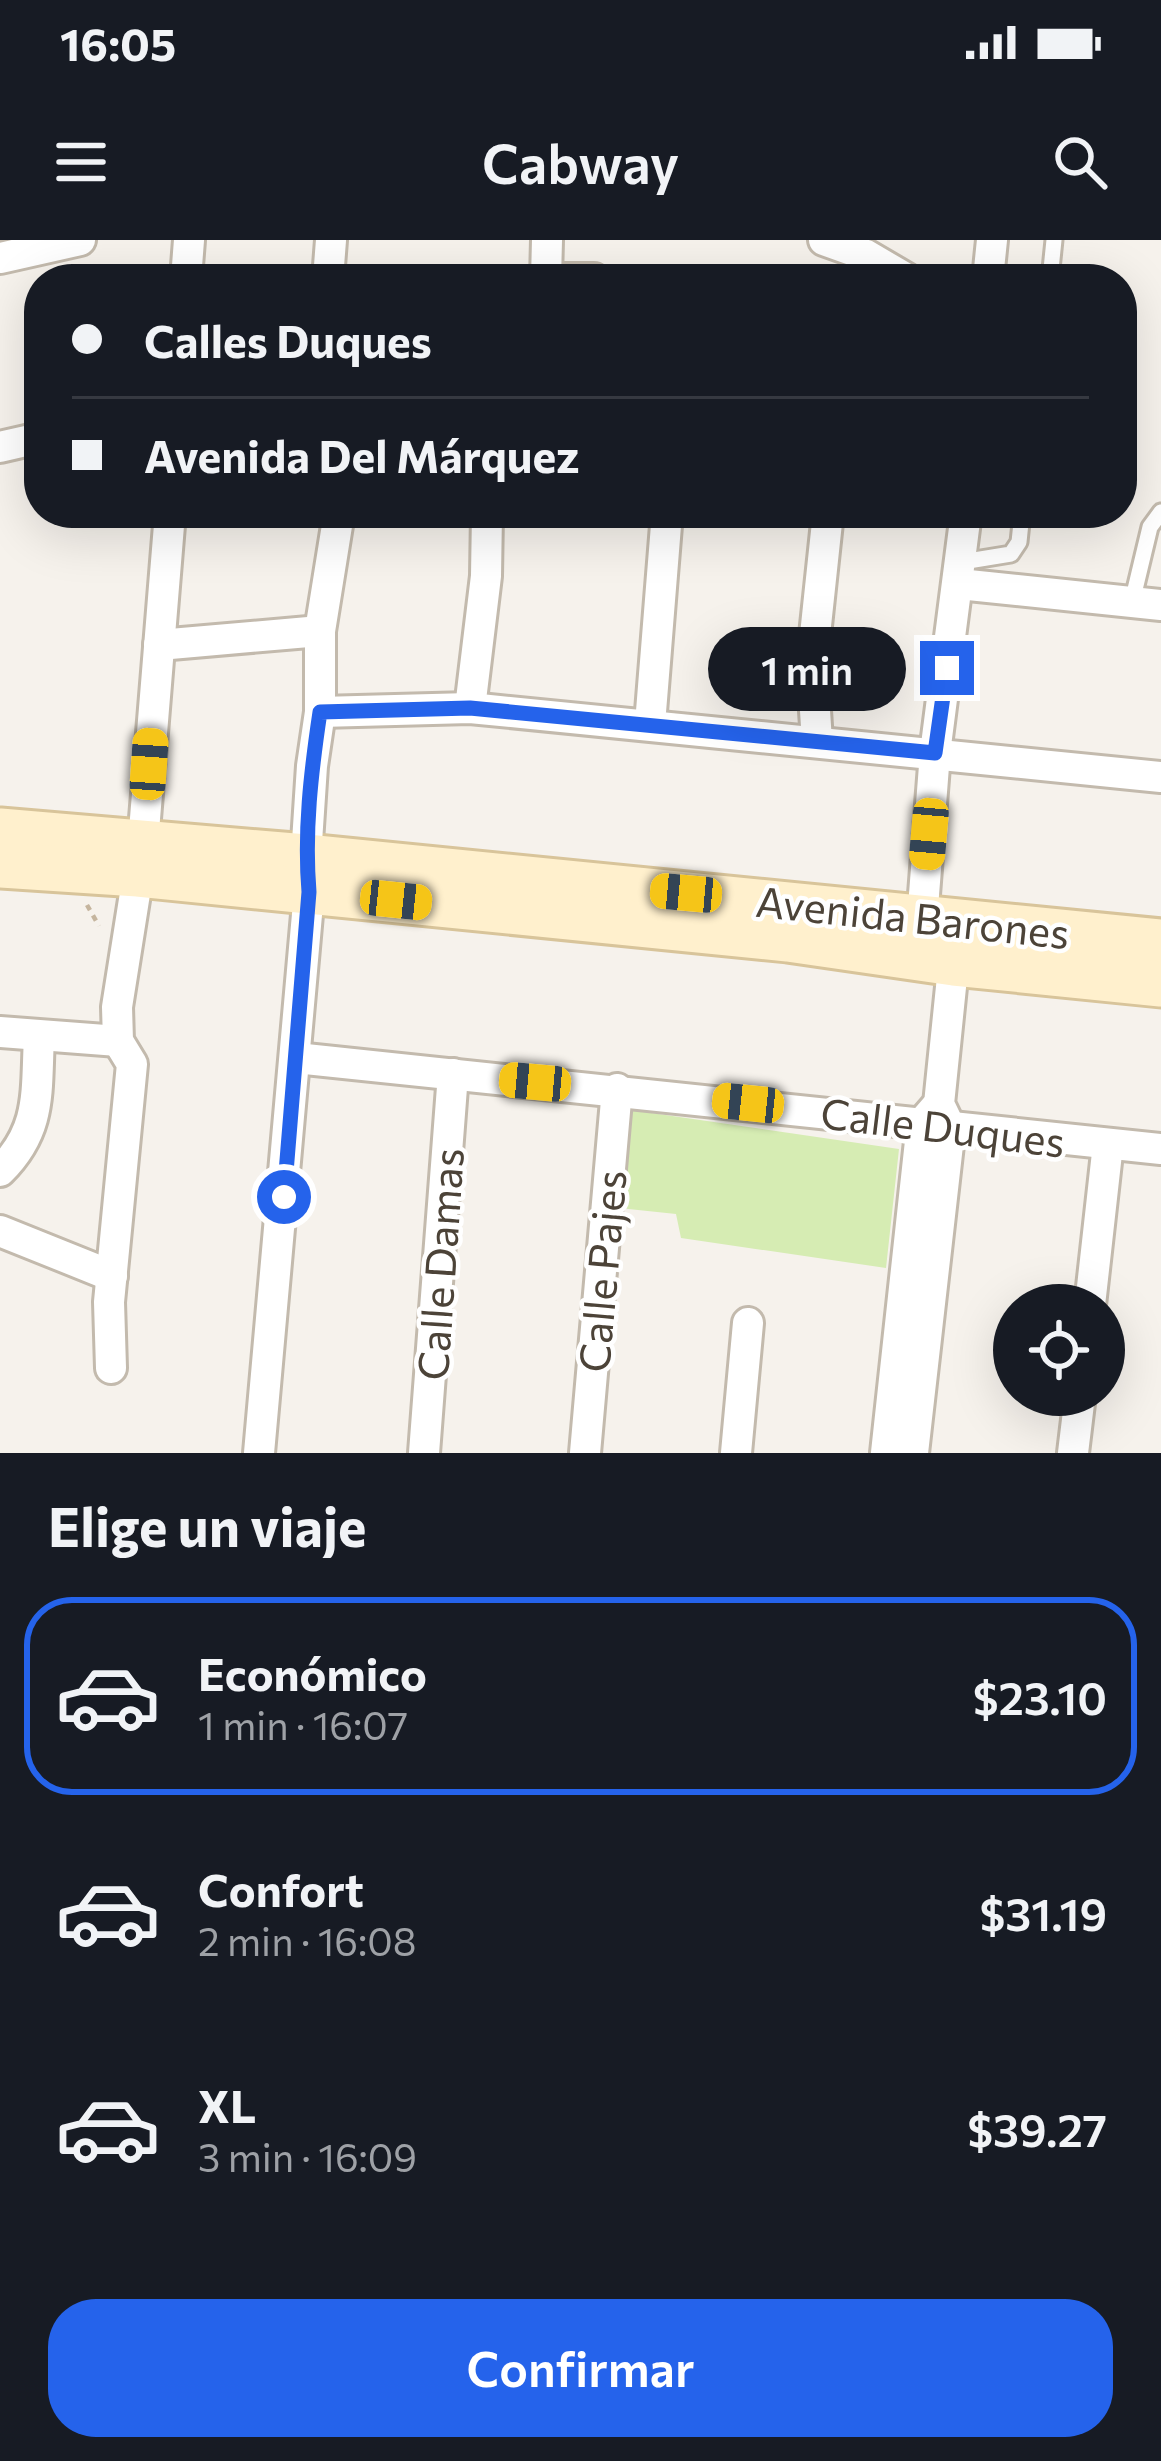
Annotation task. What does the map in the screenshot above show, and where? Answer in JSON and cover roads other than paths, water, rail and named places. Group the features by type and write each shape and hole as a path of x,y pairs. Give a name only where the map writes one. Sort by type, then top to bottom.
{"main road":[{"path":"0,831 141,858"},
{"path":"0,865 65,869 141,858"},
{"name":"Avenida Barones","path":"141,858 938,939 1161,941"},
{"name":"Avenida Barones","path":"938,939 1161,984"}],"street":[{"path":"0,258 80,240"},
{"path":"824,240 859,264"},
{"path":"111,1367 109,1303 133,1064 118,1041 117,1007 141,858 169,528"},
{"path":"259,1453 296,1058 312,766 320,712 320,631 337,528"},
{"path":"470,708 486,576 487,528"},
{"path":"650,724 666,528"},
{"path":"817,742 812,663 826,528"},
{"path":"913,1453 937,1118 935,753 965,528"},
{"path":"961,573 1146,604"},
{"path":"158,645 320,631"},
{"path":"320,712 470,708 1161,777"},
{"path":"0,1032 118,1041"},
{"path":"0,1171 15,1156 35,1118 39,1037"},
{"name":"Calle Duques","path":"296,1058 937,1118 1161,1149"},
{"name":"Calle Damas","path":"424,1453 453,1075"},
{"name":"Calle Pajes","path":"585,1453 616,1089"},
{"path":"886,1453 937,1118"},
{"path":"1092,1284 1108,1144"},
{"path":"0,1231 112,1276"},
{"path":"736,1453 748,1323"},
{"path":"1073,1453 1077,1416"}],"lane":[{"path":"1146,604 1150,527 1161,512"},
{"path":"961,573 1011,554 1020,528"}]}
